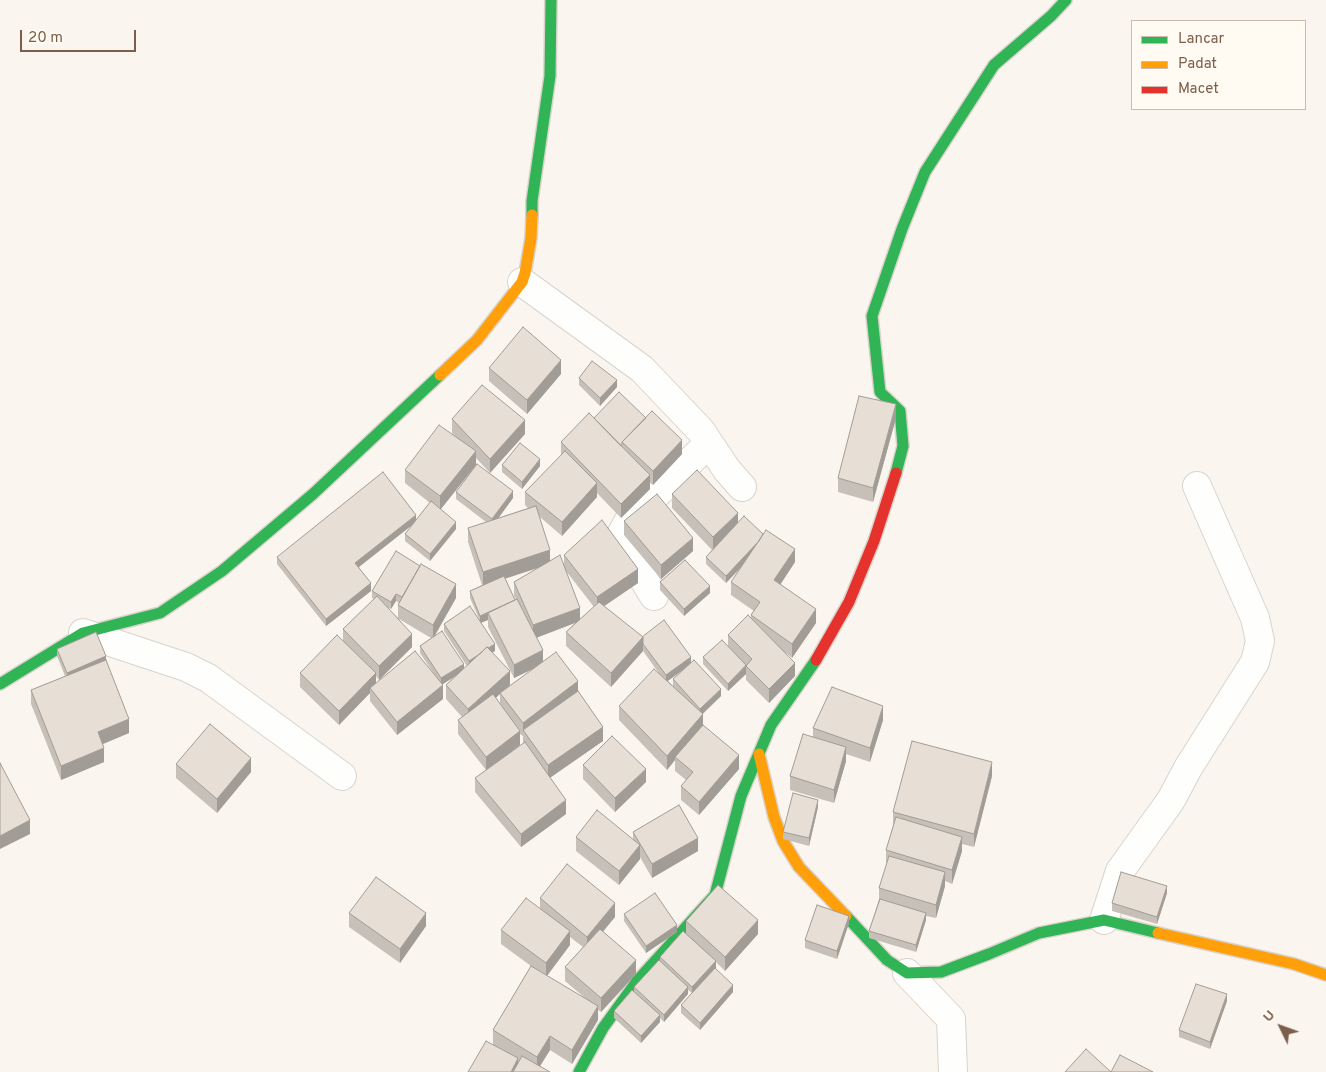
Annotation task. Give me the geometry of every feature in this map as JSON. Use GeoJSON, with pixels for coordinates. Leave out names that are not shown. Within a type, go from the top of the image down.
{"type":"FeatureCollection","features":[{"type":"Feature","properties":{"kind":"street"},"geometry":{"type":"LineString","coordinates":[[0,684],[83,633],[160,612],[222,571],[313,494],[476,340],[522,282],[525,273],[531,238],[532,201],[550,76],[551,0]]}},
{"type":"Feature","properties":{"kind":"street"},"geometry":{"type":"LineString","coordinates":[[579,1072],[603,1028],[637,981],[714,895],[741,796],[770,725],[816,660],[850,602],[874,541],[894,483],[903,446],[900,411],[880,392],[872,316],[902,230],[925,172],[958,118],[994,65],[1051,16],[1066,0]]}},
{"type":"Feature","properties":{"kind":"street"},"geometry":{"type":"LineString","coordinates":[[522,282],[642,369],[701,431],[727,470],[742,487]]}},
{"type":"Feature","properties":{"kind":"street"},"geometry":{"type":"LineString","coordinates":[[654,596],[623,546],[622,533],[628,522],[709,444]]}},
{"type":"Feature","properties":{"kind":"street"},"geometry":{"type":"LineString","coordinates":[[1104,920],[1120,871],[1171,800],[1188,768],[1255,662],[1260,641],[1255,618],[1197,486]]}},
{"type":"Feature","properties":{"kind":"street"},"geometry":{"type":"LineString","coordinates":[[83,633],[186,668],[208,678],[342,776]]}},
{"type":"Feature","properties":{"kind":"street"},"geometry":{"type":"LineString","coordinates":[[759,754],[774,817],[783,841],[799,867],[887,960],[907,973],[951,1019],[953,1072]]}},
{"type":"Feature","properties":{"kind":"street"},"geometry":{"type":"LineString","coordinates":[[907,973],[941,972],[1039,933],[1104,920],[1294,964],[1326,975]]}},
{"type":"Feature","properties":{"kind":"building"},"geometry":{"type":"Polygon","coordinates":[[[523,327],[561,360],[527,400],[489,368],[523,327]]]}},
{"type":"Feature","properties":{"kind":"building"},"geometry":{"type":"Polygon","coordinates":[[[592,361],[617,380],[600,398],[579,378],[592,361]]]}},
{"type":"Feature","properties":{"kind":"building"},"geometry":{"type":"Polygon","coordinates":[[[482,385],[525,420],[490,459],[452,419],[482,385]]]}},
{"type":"Feature","properties":{"kind":"building"},"geometry":{"type":"Polygon","coordinates":[[[619,392],[646,418],[622,442],[621,446],[594,418],[619,392]]]}},
{"type":"Feature","properties":{"kind":"building"},"geometry":{"type":"Polygon","coordinates":[[[859,396],[896,404],[873,488],[838,478],[859,396]]]}},
{"type":"Feature","properties":{"kind":"building"},"geometry":{"type":"Polygon","coordinates":[[[652,411],[682,440],[653,471],[622,442],[652,411]]]}},
{"type":"Feature","properties":{"kind":"building"},"geometry":{"type":"Polygon","coordinates":[[[589,413],[650,475],[621,504],[561,442],[589,413]]]}},
{"type":"Feature","properties":{"kind":"building"},"geometry":{"type":"Polygon","coordinates":[[[439,425],[476,451],[440,496],[405,470],[439,425]]]}},
{"type":"Feature","properties":{"kind":"building"},"geometry":{"type":"Polygon","coordinates":[[[520,443],[540,459],[522,482],[502,465],[520,443]]]}},
{"type":"Feature","properties":{"kind":"building"},"geometry":{"type":"Polygon","coordinates":[[[565,451],[597,483],[562,522],[525,492],[565,451]]]}},
{"type":"Feature","properties":{"kind":"building"},"geometry":{"type":"Polygon","coordinates":[[[477,464],[513,491],[492,519],[456,492],[477,464]]]}},
{"type":"Feature","properties":{"kind":"building"},"geometry":{"type":"Polygon","coordinates":[[[697,470],[738,513],[713,537],[672,494],[697,470]]]}},
{"type":"Feature","properties":{"kind":"building"},"geometry":{"type":"Polygon","coordinates":[[[383,472],[416,515],[355,563],[371,583],[326,619],[277,557],[383,472]]]}},
{"type":"Feature","properties":{"kind":"building"},"geometry":{"type":"Polygon","coordinates":[[[657,494],[693,538],[661,565],[624,521],[657,494]]]}},
{"type":"Feature","properties":{"kind":"building"},"geometry":{"type":"Polygon","coordinates":[[[431,501],[456,522],[430,554],[405,534],[431,501]]]}},
{"type":"Feature","properties":{"kind":"building"},"geometry":{"type":"Polygon","coordinates":[[[536,506],[550,550],[483,572],[468,528],[536,506]]]}},
{"type":"Feature","properties":{"kind":"building"},"geometry":{"type":"Polygon","coordinates":[[[744,516],[763,534],[759,541],[726,576],[706,557],[744,516]]]}},
{"type":"Feature","properties":{"kind":"building"},"geometry":{"type":"Polygon","coordinates":[[[602,520],[638,569],[597,597],[564,555],[602,520]]]}},
{"type":"Feature","properties":{"kind":"building"},"geometry":{"type":"Polygon","coordinates":[[[766,530],[795,549],[774,580],[816,609],[792,644],[751,615],[760,602],[731,582],[766,530]]]}},
{"type":"Feature","properties":{"kind":"building"},"geometry":{"type":"Polygon","coordinates":[[[396,551],[420,566],[402,597],[396,594],[391,602],[372,591],[396,551]]]}},
{"type":"Feature","properties":{"kind":"building"},"geometry":{"type":"Polygon","coordinates":[[[560,555],[580,608],[533,625],[514,582],[560,555]]]}},
{"type":"Feature","properties":{"kind":"building"},"geometry":{"type":"Polygon","coordinates":[[[685,560],[710,586],[684,609],[660,582],[685,560]]]}},
{"type":"Feature","properties":{"kind":"building"},"geometry":{"type":"Polygon","coordinates":[[[421,564],[456,584],[433,625],[398,605],[421,564]]]}},
{"type":"Feature","properties":{"kind":"building"},"geometry":{"type":"Polygon","coordinates":[[[504,576],[515,600],[480,616],[470,591],[504,576]]]}},
{"type":"Feature","properties":{"kind":"building"},"geometry":{"type":"Polygon","coordinates":[[[377,596],[412,634],[379,666],[343,629],[377,596]]]}},
{"type":"Feature","properties":{"kind":"building"},"geometry":{"type":"Polygon","coordinates":[[[517,599],[543,650],[514,665],[488,613],[517,599]]]}},
{"type":"Feature","properties":{"kind":"building"},"geometry":{"type":"Polygon","coordinates":[[[599,602],[643,637],[611,673],[566,632],[599,602]]]}},
{"type":"Feature","properties":{"kind":"building"},"geometry":{"type":"Polygon","coordinates":[[[470,606],[495,644],[487,647],[469,661],[444,624],[470,606]]]}},
{"type":"Feature","properties":{"kind":"building"},"geometry":{"type":"Polygon","coordinates":[[[748,615],[795,663],[769,689],[746,666],[752,659],[728,635],[748,615]]]}},
{"type":"Feature","properties":{"kind":"building"},"geometry":{"type":"Polygon","coordinates":[[[664,620],[691,657],[666,675],[643,644],[642,637],[664,620]]]}},
{"type":"Feature","properties":{"kind":"building"},"geometry":{"type":"Polygon","coordinates":[[[442,631],[464,664],[441,678],[420,646],[442,631]]]}},
{"type":"Feature","properties":{"kind":"building"},"geometry":{"type":"Polygon","coordinates":[[[96,632],[106,656],[67,673],[57,649],[96,632]]]}},
{"type":"Feature","properties":{"kind":"building"},"geometry":{"type":"Polygon","coordinates":[[[337,635],[376,673],[339,711],[300,673],[337,635]]]}},
{"type":"Feature","properties":{"kind":"building"},"geometry":{"type":"Polygon","coordinates":[[[722,640],[746,665],[728,684],[703,657],[722,640]]]}},
{"type":"Feature","properties":{"kind":"building"},"geometry":{"type":"Polygon","coordinates":[[[487,647],[510,671],[468,709],[446,685],[487,647]]]}},
{"type":"Feature","properties":{"kind":"building"},"geometry":{"type":"Polygon","coordinates":[[[415,651],[443,685],[397,722],[370,688],[415,651]]]}},
{"type":"Feature","properties":{"kind":"building"},"geometry":{"type":"Polygon","coordinates":[[[556,652],[578,681],[523,723],[500,693],[556,652]]]}},
{"type":"Feature","properties":{"kind":"building"},"geometry":{"type":"Polygon","coordinates":[[[106,660],[129,719],[98,732],[104,748],[61,766],[31,690],[106,660]]]}},
{"type":"Feature","properties":{"kind":"building"},"geometry":{"type":"Polygon","coordinates":[[[694,660],[721,689],[700,709],[673,679],[694,660]]]}},
{"type":"Feature","properties":{"kind":"building"},"geometry":{"type":"Polygon","coordinates":[[[654,669],[703,714],[667,756],[619,706],[654,669]]]}},
{"type":"Feature","properties":{"kind":"building"},"geometry":{"type":"Polygon","coordinates":[[[832,687],[883,706],[870,748],[813,728],[832,687]]]}},
{"type":"Feature","properties":{"kind":"building"},"geometry":{"type":"Polygon","coordinates":[[[578,691],[603,727],[548,765],[523,730],[578,691]]]}},
{"type":"Feature","properties":{"kind":"building"},"geometry":{"type":"Polygon","coordinates":[[[493,694],[520,731],[486,757],[458,720],[493,694]]]}},
{"type":"Feature","properties":{"kind":"building"},"geometry":{"type":"Polygon","coordinates":[[[210,724],[251,758],[217,799],[176,764],[210,724]]]}},
{"type":"Feature","properties":{"kind":"building"},"geometry":{"type":"Polygon","coordinates":[[[703,725],[739,755],[699,802],[681,786],[693,772],[675,757],[703,725]]]}},
{"type":"Feature","properties":{"kind":"building"},"geometry":{"type":"Polygon","coordinates":[[[803,734],[846,747],[834,790],[790,776],[803,734]]]}},
{"type":"Feature","properties":{"kind":"building"},"geometry":{"type":"Polygon","coordinates":[[[612,736],[646,769],[615,798],[583,765],[612,736]]]}},
{"type":"Feature","properties":{"kind":"building"},"geometry":{"type":"Polygon","coordinates":[[[912,741],[992,762],[974,834],[893,812],[912,741]]]}},
{"type":"Feature","properties":{"kind":"building"},"geometry":{"type":"Polygon","coordinates":[[[525,742],[566,800],[521,834],[475,778],[525,742]]]}},
{"type":"Feature","properties":{"kind":"building"},"geometry":{"type":"Polygon","coordinates":[[[0,763],[30,820],[0,836],[0,763]]]}},
{"type":"Feature","properties":{"kind":"building"},"geometry":{"type":"Polygon","coordinates":[[[793,793],[818,800],[809,838],[783,832],[793,793]]]}},
{"type":"Feature","properties":{"kind":"building"},"geometry":{"type":"Polygon","coordinates":[[[679,805],[698,838],[652,864],[633,832],[679,805]]]}},
{"type":"Feature","properties":{"kind":"building"},"geometry":{"type":"Polygon","coordinates":[[[597,810],[640,845],[619,871],[576,837],[597,810]]]}},
{"type":"Feature","properties":{"kind":"building"},"geometry":{"type":"Polygon","coordinates":[[[896,817],[962,837],[952,870],[886,850],[896,817]]]}},
{"type":"Feature","properties":{"kind":"building"},"geometry":{"type":"Polygon","coordinates":[[[889,856],[945,872],[936,905],[879,888],[889,856]]]}},
{"type":"Feature","properties":{"kind":"building"},"geometry":{"type":"Polygon","coordinates":[[[567,864],[615,903],[587,937],[540,898],[567,864]]]}},
{"type":"Feature","properties":{"kind":"building"},"geometry":{"type":"Polygon","coordinates":[[[1121,872],[1167,886],[1157,917],[1112,903],[1121,872]]]}},
{"type":"Feature","properties":{"kind":"building"},"geometry":{"type":"Polygon","coordinates":[[[376,877],[426,913],[400,949],[349,913],[376,877]]]}},
{"type":"Feature","properties":{"kind":"building"},"geometry":{"type":"Polygon","coordinates":[[[718,885],[758,920],[725,957],[686,921],[718,885]]]}},
{"type":"Feature","properties":{"kind":"building"},"geometry":{"type":"Polygon","coordinates":[[[655,893],[677,925],[646,946],[624,914],[655,893]]]}},
{"type":"Feature","properties":{"kind":"building"},"geometry":{"type":"Polygon","coordinates":[[[526,898],[570,931],[546,963],[501,930],[526,898]]]}},
{"type":"Feature","properties":{"kind":"building"},"geometry":{"type":"Polygon","coordinates":[[[880,899],[926,913],[916,945],[869,931],[880,899]]]}},
{"type":"Feature","properties":{"kind":"building"},"geometry":{"type":"Polygon","coordinates":[[[817,905],[849,916],[837,951],[805,940],[817,905]]]}},
{"type":"Feature","properties":{"kind":"building"},"geometry":{"type":"Polygon","coordinates":[[[600,929],[636,960],[601,998],[565,967],[600,929]]]}},
{"type":"Feature","properties":{"kind":"building"},"geometry":{"type":"Polygon","coordinates":[[[683,931],[716,961],[692,987],[660,957],[683,931]]]}},
{"type":"Feature","properties":{"kind":"building"},"geometry":{"type":"Polygon","coordinates":[[[659,960],[688,987],[664,1015],[634,987],[659,960]]]}},
{"type":"Feature","properties":{"kind":"building"},"geometry":{"type":"Polygon","coordinates":[[[531,966],[598,1006],[572,1050],[550,1036],[537,1057],[493,1030],[531,966]]]}},
{"type":"Feature","properties":{"kind":"building"},"geometry":{"type":"Polygon","coordinates":[[[715,968],[733,985],[700,1023],[681,1005],[715,968]]]}},
{"type":"Feature","properties":{"kind":"building"},"geometry":{"type":"Polygon","coordinates":[[[1196,984],[1227,994],[1210,1042],[1179,1030],[1196,984]]]}},
{"type":"Feature","properties":{"kind":"building"},"geometry":{"type":"Polygon","coordinates":[[[632,990],[660,1015],[641,1036],[614,1011],[632,990]]]}},
{"type":"Feature","properties":{"kind":"building"},"geometry":{"type":"Polygon","coordinates":[[[486,1041],[518,1058],[511,1072],[468,1072],[486,1041]]]}},
{"type":"Feature","properties":{"kind":"building"},"geometry":{"type":"Polygon","coordinates":[[[1086,1049],[1111,1072],[1065,1072],[1086,1049]]]}},
{"type":"Feature","properties":{"kind":"building"},"geometry":{"type":"Polygon","coordinates":[[[1120,1055],[1153,1072],[1111,1072],[1120,1055]]]}},
{"type":"Feature","properties":{"kind":"building"},"geometry":{"type":"Polygon","coordinates":[[[522,1056],[550,1072],[513,1072],[522,1056]]]}},
{"type":"Feature","properties":{"kind":"traffic: fast"},"geometry":{"type":"LineString","coordinates":[[532,215],[532,201],[550,76],[551,0]]}},
{"type":"Feature","properties":{"kind":"traffic: fast"},"geometry":{"type":"LineString","coordinates":[[896,473],[903,446],[900,411],[880,392],[872,316],[902,229],[925,172],[994,65],[1051,16],[1066,0]]}},
{"type":"Feature","properties":{"kind":"traffic: fast"},"geometry":{"type":"LineString","coordinates":[[0,684],[83,633],[160,613],[222,571],[313,494],[440,375]]}},
{"type":"Feature","properties":{"kind":"traffic: fast"},"geometry":{"type":"LineString","coordinates":[[579,1072],[603,1028],[637,981],[715,895],[741,796],[771,725],[816,660]]}},
{"type":"Feature","properties":{"kind":"traffic: fast"},"geometry":{"type":"LineString","coordinates":[[846,916],[887,960],[907,973],[941,972],[1039,933],[1104,920],[1158,933]]}},
{"type":"Feature","properties":{"kind":"traffic: slow"},"geometry":{"type":"LineString","coordinates":[[440,375],[477,340],[522,282],[531,238],[532,215]]}},
{"type":"Feature","properties":{"kind":"traffic: slow"},"geometry":{"type":"LineString","coordinates":[[759,754],[774,817],[783,841],[799,867],[846,916]]}},
{"type":"Feature","properties":{"kind":"traffic: slow"},"geometry":{"type":"LineString","coordinates":[[1158,933],[1294,964],[1326,975]]}},
{"type":"Feature","properties":{"kind":"traffic: jam"},"geometry":{"type":"LineString","coordinates":[[816,660],[849,602],[874,541],[896,473]]}}]}
